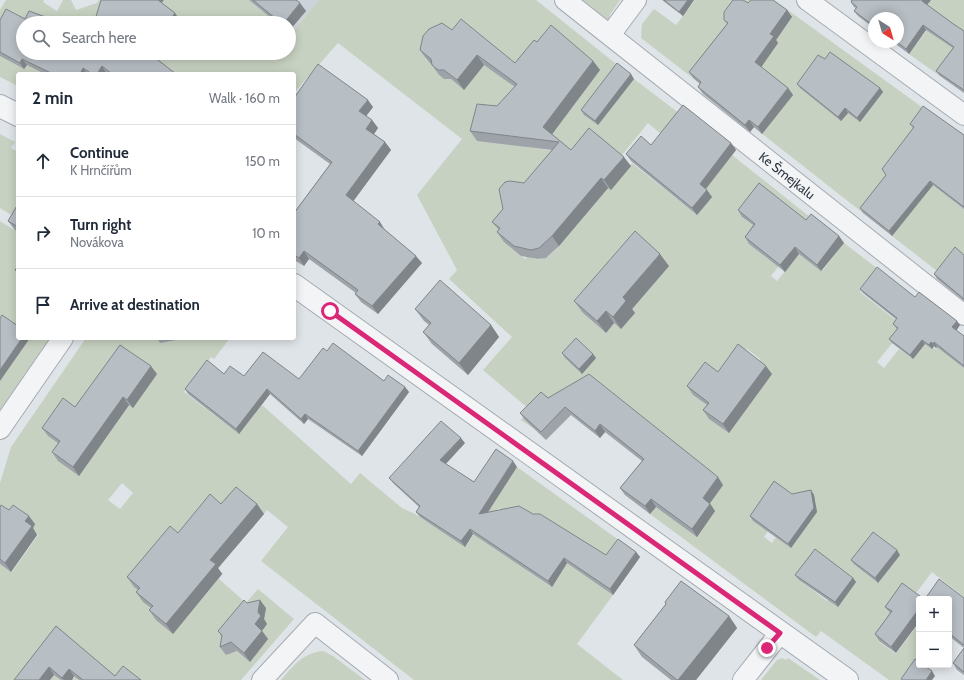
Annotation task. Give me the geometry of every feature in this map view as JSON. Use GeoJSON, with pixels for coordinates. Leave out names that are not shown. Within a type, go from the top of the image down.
{"type":"FeatureCollection","features":[{"type":"Feature","properties":{"kind":"street","name":"Ke Šmejkalu"},"geometry":{"type":"LineString","coordinates":[[565,0],[964,315]]}},
{"type":"Feature","properties":{"kind":"street"},"geometry":{"type":"LineString","coordinates":[[610,36],[636,0]]}},
{"type":"Feature","properties":{"kind":"street"},"geometry":{"type":"LineString","coordinates":[[806,0],[964,114]]}},
{"type":"Feature","properties":{"kind":"street"},"geometry":{"type":"LineString","coordinates":[[0,106],[16,114]]}},
{"type":"Feature","properties":{"kind":"street"},"geometry":{"type":"LineString","coordinates":[[296,286],[847,680]]}},
{"type":"Feature","properties":{"kind":"street"},"geometry":{"type":"LineString","coordinates":[[0,429],[62,340]]}},
{"type":"Feature","properties":{"kind":"street"},"geometry":{"type":"LineString","coordinates":[[262,680],[315,623],[388,680]]}},
{"type":"Feature","properties":{"kind":"street"},"geometry":{"type":"LineString","coordinates":[[743,680],[780,633]]}},
{"type":"Feature","properties":{"kind":"shaded area"},"geometry":{"type":"Polygon","coordinates":[[[292,0],[319,0],[296,28],[296,22],[305,11],[292,0]]]}},
{"type":"Feature","properties":{"kind":"green space"},"geometry":{"type":"Polygon","coordinates":[[[6,0],[44,0],[43,2],[57,11],[63,0],[71,0],[76,10],[97,3],[99,0],[118,16],[16,16],[16,18],[11,15],[0,34],[0,10],[6,0]]]}},
{"type":"Feature","properties":{"kind":"green space"},"geometry":{"type":"Polygon","coordinates":[[[164,0],[249,0],[268,16],[175,16],[160,5],[164,0]]]}},
{"type":"Feature","properties":{"kind":"green space"},"geometry":{"type":"Polygon","coordinates":[[[319,0],[536,0],[620,67],[606,87],[620,97],[634,79],[684,117],[667,139],[648,123],[622,155],[595,134],[574,160],[611,189],[632,163],[697,215],[711,197],[695,183],[689,191],[667,173],[678,159],[710,184],[732,155],[815,221],[771,276],[777,281],[799,254],[822,271],[844,243],[878,269],[860,292],[898,322],[895,326],[902,331],[877,362],[884,368],[899,349],[913,359],[925,344],[932,349],[933,347],[936,349],[952,328],[964,338],[964,360],[960,365],[964,368],[964,597],[932,572],[906,606],[899,601],[890,613],[896,618],[878,641],[896,654],[916,627],[916,659],[901,680],[889,680],[821,631],[816,637],[650,514],[687,470],[692,460],[594,383],[574,407],[574,411],[562,398],[554,407],[546,399],[535,411],[542,419],[533,428],[521,420],[529,409],[483,370],[512,337],[449,279],[457,270],[417,195],[462,139],[338,43],[296,91],[296,72],[149,72],[134,60],[296,60],[296,28],[319,0]],[[468,29],[459,40],[447,31],[432,43],[425,59],[438,69],[439,75],[444,79],[451,79],[464,90],[495,51],[468,29]],[[557,35],[544,52],[540,50],[512,85],[524,94],[504,116],[483,114],[477,140],[555,151],[560,146],[544,132],[553,121],[560,123],[600,70],[557,35]],[[550,179],[542,180],[531,192],[525,193],[516,191],[510,194],[506,199],[510,218],[499,231],[507,238],[504,242],[525,259],[528,255],[532,258],[540,259],[551,254],[557,248],[557,245],[561,244],[566,237],[566,234],[570,233],[585,215],[561,195],[560,187],[550,179]],[[764,190],[742,217],[759,230],[749,244],[768,259],[792,228],[784,221],[791,212],[764,190]],[[643,244],[583,313],[606,333],[614,323],[621,329],[635,313],[628,307],[632,303],[635,305],[668,266],[643,244]],[[579,342],[565,358],[582,373],[596,358],[579,342]],[[747,349],[739,360],[743,363],[733,376],[721,378],[711,371],[693,395],[715,411],[710,419],[729,433],[772,374],[757,363],[760,359],[747,349]],[[777,485],[753,520],[768,531],[764,537],[772,543],[776,537],[791,548],[816,513],[813,511],[816,505],[815,499],[810,496],[804,497],[800,502],[777,485]],[[886,544],[864,572],[878,583],[900,554],[886,544]],[[818,554],[799,580],[827,601],[838,589],[846,575],[818,554]]]}},
{"type":"Feature","properties":{"kind":"green space"},"geometry":{"type":"Polygon","coordinates":[[[580,0],[620,0],[609,16],[612,18],[624,12],[604,24],[580,0]]]}},
{"type":"Feature","properties":{"kind":"green space"},"geometry":{"type":"Polygon","coordinates":[[[695,0],[761,0],[753,10],[741,2],[726,24],[738,33],[775,41],[792,18],[768,0],[774,0],[926,110],[964,179],[955,202],[964,209],[964,256],[954,248],[945,260],[949,263],[941,274],[892,236],[880,191],[863,213],[723,103],[717,51],[694,79],[641,38],[642,24],[654,9],[676,25],[695,0]]]}},
{"type":"Feature","properties":{"kind":"green space"},"geometry":{"type":"Polygon","coordinates":[[[931,0],[964,0],[964,35],[957,52],[940,76],[909,54],[927,30],[926,7],[904,38],[904,34],[931,0]]]}},
{"type":"Feature","properties":{"kind":"green space"},"geometry":{"type":"Polygon","coordinates":[[[0,56],[24,69],[29,60],[40,60],[52,72],[16,72],[16,85],[0,77],[0,56]]]}},
{"type":"Feature","properties":{"kind":"green space"},"geometry":{"type":"Polygon","coordinates":[[[0,134],[15,142],[11,148],[16,151],[16,218],[0,208],[0,134]]]}},
{"type":"Feature","properties":{"kind":"green space"},"geometry":{"type":"Polygon","coordinates":[[[0,221],[14,230],[16,227],[16,329],[0,329],[0,221]]]}},
{"type":"Feature","properties":{"kind":"green space"},"geometry":{"type":"Polygon","coordinates":[[[28,340],[49,340],[0,410],[0,369],[28,340]]]}},
{"type":"Feature","properties":{"kind":"green space"},"geometry":{"type":"Polygon","coordinates":[[[85,340],[164,340],[167,342],[178,340],[228,340],[214,359],[211,357],[184,392],[239,434],[262,405],[351,484],[360,473],[402,508],[415,514],[466,546],[517,467],[623,543],[589,577],[613,595],[577,644],[623,680],[414,680],[261,561],[288,527],[267,510],[264,514],[243,497],[200,524],[232,551],[218,569],[223,573],[219,579],[246,603],[258,589],[294,619],[241,680],[72,680],[90,656],[61,680],[50,680],[53,676],[39,680],[0,680],[0,564],[12,572],[38,535],[31,530],[35,524],[0,524],[0,483],[11,447],[85,340]],[[122,483],[108,500],[120,509],[133,493],[122,483]],[[499,508],[488,525],[535,563],[529,572],[552,587],[516,518],[499,508]],[[268,639],[237,651],[250,661],[268,639]]]}},
{"type":"Feature","properties":{"kind":"green space"},"geometry":{"type":"Polygon","coordinates":[[[323,651],[333,656],[365,680],[281,680],[294,665],[304,657],[323,651]]]}},
{"type":"Feature","properties":{"kind":"green space"},"geometry":{"type":"Polygon","coordinates":[[[782,658],[786,660],[788,658],[820,680],[761,680],[777,660],[782,658]]]}},
{"type":"Feature","properties":{"kind":"building"},"geometry":{"type":"Polygon","coordinates":[[[101,0],[158,0],[175,13],[173,16],[96,16],[101,0]]]}},
{"type":"Feature","properties":{"kind":"building"},"geometry":{"type":"Polygon","coordinates":[[[253,0],[296,0],[300,3],[290,16],[272,16],[253,0]]]}},
{"type":"Feature","properties":{"kind":"building"},"geometry":{"type":"Polygon","coordinates":[[[664,0],[688,0],[679,12],[664,0]]]}},
{"type":"Feature","properties":{"kind":"building"},"geometry":{"type":"Polygon","coordinates":[[[733,0],[743,0],[748,3],[751,0],[773,0],[787,10],[770,34],[774,36],[755,62],[788,88],[758,127],[749,120],[745,125],[698,87],[701,82],[689,72],[728,23],[724,20],[724,12],[733,0]]]}},
{"type":"Feature","properties":{"kind":"building"},"geometry":{"type":"Polygon","coordinates":[[[852,0],[923,0],[922,1],[964,31],[964,90],[936,71],[954,47],[923,25],[906,49],[904,47],[904,12],[868,12],[868,22],[854,11],[857,7],[851,2],[852,0]]]}},
{"type":"Feature","properties":{"kind":"building"},"geometry":{"type":"Polygon","coordinates":[[[6,9],[19,16],[16,16],[16,60],[22,60],[20,63],[0,52],[0,20],[6,9]]]}},
{"type":"Feature","properties":{"kind":"building"},"geometry":{"type":"Polygon","coordinates":[[[29,11],[43,16],[26,16],[29,11]]]}},
{"type":"Feature","properties":{"kind":"building"},"geometry":{"type":"Polygon","coordinates":[[[461,19],[515,63],[534,40],[537,42],[551,25],[593,61],[543,127],[571,150],[589,128],[624,157],[604,180],[601,178],[552,236],[539,248],[531,250],[514,246],[497,232],[500,228],[492,222],[503,209],[499,189],[505,182],[510,181],[524,183],[559,142],[470,131],[477,104],[497,106],[517,84],[477,55],[457,80],[444,70],[438,70],[432,65],[431,59],[420,50],[423,36],[429,29],[442,23],[452,30],[461,19]]]}},
{"type":"Feature","properties":{"kind":"building"},"geometry":{"type":"Polygon","coordinates":[[[830,52],[880,88],[857,118],[845,108],[838,117],[797,84],[818,55],[825,59],[830,52]]]}},
{"type":"Feature","properties":{"kind":"building"},"geometry":{"type":"Polygon","coordinates":[[[24,60],[158,60],[173,72],[110,72],[102,66],[98,72],[89,72],[83,68],[81,72],[49,72],[24,60]]]}},
{"type":"Feature","properties":{"kind":"building"},"geometry":{"type":"Polygon","coordinates":[[[617,63],[631,74],[595,121],[581,110],[617,63]]]}},
{"type":"Feature","properties":{"kind":"building"},"geometry":{"type":"Polygon","coordinates":[[[318,64],[368,100],[359,111],[372,120],[366,129],[385,142],[346,195],[380,222],[378,224],[416,256],[372,306],[355,294],[358,290],[304,251],[299,258],[296,256],[296,210],[332,162],[296,135],[296,95],[318,64]]]}},
{"type":"Feature","properties":{"kind":"building"},"geometry":{"type":"Polygon","coordinates":[[[683,105],[731,143],[700,184],[707,190],[692,208],[626,154],[641,136],[651,145],[683,105]]]}},
{"type":"Feature","properties":{"kind":"building"},"geometry":{"type":"Polygon","coordinates":[[[923,106],[964,135],[964,207],[930,181],[889,231],[860,208],[886,175],[882,169],[914,127],[910,124],[923,106]]]}},
{"type":"Feature","properties":{"kind":"building"},"geometry":{"type":"Polygon","coordinates":[[[759,183],[806,220],[811,214],[839,236],[817,265],[795,247],[780,265],[745,237],[755,224],[738,210],[759,183]]]}},
{"type":"Feature","properties":{"kind":"building"},"geometry":{"type":"Polygon","coordinates":[[[16,207],[16,226],[8,221],[16,207]]]}},
{"type":"Feature","properties":{"kind":"building"},"geometry":{"type":"Polygon","coordinates":[[[635,231],[660,254],[623,297],[626,301],[613,317],[606,311],[597,321],[574,301],[635,231]]]}},
{"type":"Feature","properties":{"kind":"building"},"geometry":{"type":"Polygon","coordinates":[[[955,247],[964,255],[964,299],[934,274],[955,247]]]}},
{"type":"Feature","properties":{"kind":"building"},"geometry":{"type":"Polygon","coordinates":[[[877,267],[915,297],[919,292],[957,321],[952,327],[964,336],[964,366],[934,342],[933,344],[931,342],[929,345],[922,340],[910,355],[889,339],[898,328],[893,324],[897,318],[860,289],[877,267]]]}},
{"type":"Feature","properties":{"kind":"building"},"geometry":{"type":"Polygon","coordinates":[[[440,280],[491,325],[459,363],[423,332],[431,323],[415,309],[440,280]]]}},
{"type":"Feature","properties":{"kind":"building"},"geometry":{"type":"Polygon","coordinates":[[[2,315],[16,325],[16,340],[21,340],[0,370],[0,318],[2,315]]]}},
{"type":"Feature","properties":{"kind":"building"},"geometry":{"type":"Polygon","coordinates":[[[576,338],[593,354],[579,369],[562,353],[576,338]]]}},
{"type":"Feature","properties":{"kind":"building"},"geometry":{"type":"Polygon","coordinates":[[[333,343],[384,381],[388,375],[405,387],[358,451],[305,414],[301,419],[267,389],[236,429],[185,389],[207,360],[224,374],[230,366],[244,376],[263,352],[299,379],[323,348],[327,351],[333,343]]]}},
{"type":"Feature","properties":{"kind":"building"},"geometry":{"type":"Polygon","coordinates":[[[738,344],[766,366],[723,424],[703,410],[709,403],[687,386],[705,362],[718,372],[738,344]]]}},
{"type":"Feature","properties":{"kind":"building"},"geometry":{"type":"Polygon","coordinates":[[[120,345],[151,366],[127,400],[123,397],[73,467],[52,452],[60,441],[42,428],[63,398],[75,407],[120,345]]]}},
{"type":"Feature","properties":{"kind":"building"},"geometry":{"type":"Polygon","coordinates":[[[589,374],[718,477],[703,498],[710,504],[692,529],[651,499],[645,506],[620,488],[644,459],[600,424],[595,431],[565,407],[541,432],[520,413],[541,392],[548,398],[589,374]]]}},
{"type":"Feature","properties":{"kind":"building"},"geometry":{"type":"Polygon","coordinates":[[[441,421],[461,438],[440,460],[474,482],[496,449],[513,461],[479,514],[519,506],[533,514],[540,514],[606,555],[618,539],[636,552],[610,589],[564,558],[548,581],[470,529],[461,541],[416,512],[420,506],[389,478],[441,421]]]}},
{"type":"Feature","properties":{"kind":"building"},"geometry":{"type":"Polygon","coordinates":[[[774,481],[792,494],[811,490],[814,508],[788,544],[750,516],[774,481]]]}},
{"type":"Feature","properties":{"kind":"building"},"geometry":{"type":"Polygon","coordinates":[[[236,487],[257,504],[210,560],[216,564],[166,624],[149,610],[153,606],[136,592],[140,588],[127,577],[170,526],[178,533],[210,494],[221,504],[236,487]]]}},
{"type":"Feature","properties":{"kind":"building"},"geometry":{"type":"Polygon","coordinates":[[[1,505],[9,510],[13,505],[29,516],[25,521],[32,526],[5,563],[0,559],[1,505]]]}},
{"type":"Feature","properties":{"kind":"building"},"geometry":{"type":"Polygon","coordinates":[[[873,532],[897,550],[875,578],[851,560],[873,532]]]}},
{"type":"Feature","properties":{"kind":"building"},"geometry":{"type":"Polygon","coordinates":[[[815,549],[853,578],[835,602],[795,575],[815,549]]]}},
{"type":"Feature","properties":{"kind":"building"},"geometry":{"type":"Polygon","coordinates":[[[939,579],[964,598],[964,645],[952,635],[952,596],[927,596],[939,579]]]}},
{"type":"Feature","properties":{"kind":"building"},"geometry":{"type":"Polygon","coordinates":[[[681,581],[729,616],[677,680],[634,645],[666,604],[665,602],[681,581]]]}},
{"type":"Feature","properties":{"kind":"building"},"geometry":{"type":"Polygon","coordinates":[[[902,583],[920,596],[916,596],[916,613],[891,647],[875,634],[892,611],[885,607],[902,583]]]}},
{"type":"Feature","properties":{"kind":"building"},"geometry":{"type":"Polygon","coordinates":[[[244,600],[247,603],[260,600],[258,612],[261,616],[255,624],[262,631],[244,653],[231,642],[220,647],[222,635],[218,631],[244,600]]]}},
{"type":"Feature","properties":{"kind":"building"},"geometry":{"type":"Polygon","coordinates":[[[56,626],[115,676],[123,666],[141,680],[83,680],[69,669],[62,678],[49,667],[39,680],[14,680],[56,626]]]}},
{"type":"Feature","properties":{"kind":"building"},"geometry":{"type":"Polygon","coordinates":[[[964,648],[964,672],[953,663],[964,648]]]}},
{"type":"Feature","properties":{"kind":"building"},"geometry":{"type":"Polygon","coordinates":[[[915,659],[916,668],[928,668],[932,671],[926,680],[901,679],[915,659]]]}},
{"type":"Feature","properties":{"kind":"route"},"geometry":{"type":"LineString","coordinates":[[330,311],[780,633],[767,648]]}}]}
